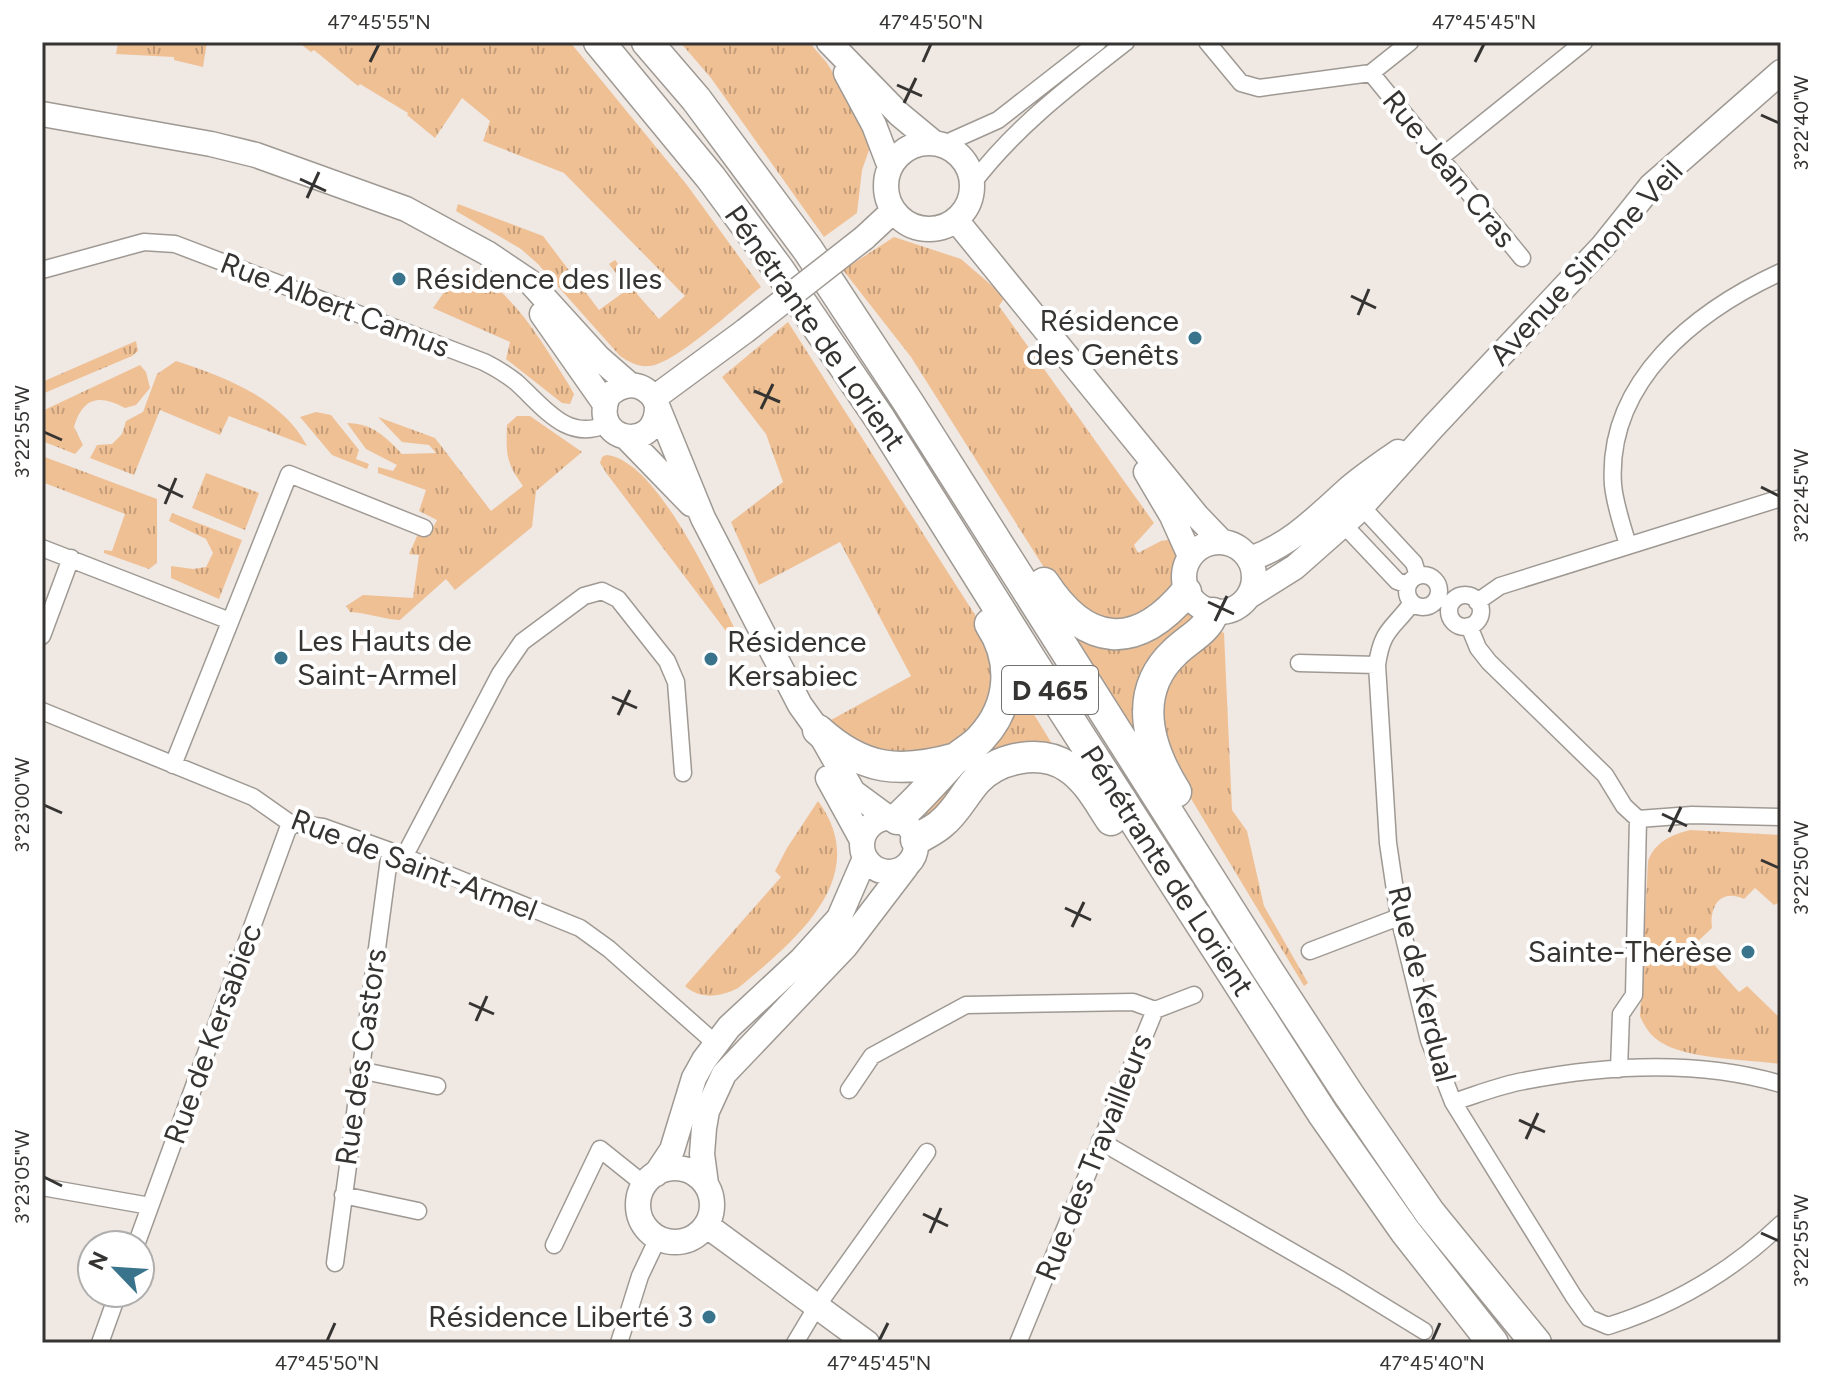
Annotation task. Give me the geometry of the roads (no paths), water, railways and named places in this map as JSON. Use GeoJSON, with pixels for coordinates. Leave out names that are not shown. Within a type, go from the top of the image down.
{"type":"FeatureCollection","features":[{"type":"Feature","properties":{"kind":"highway","name":"Pénétrante de Lorient"},"geometry":{"type":"LineString","coordinates":[[599,42],[711,178],[779,270],[880,419],[1314,1101],[1405,1231],[1493,1343]]}},
{"type":"Feature","properties":{"kind":"highway","name":"Pénétrante de Lorient"},"geometry":{"type":"LineString","coordinates":[[647,42],[696,99],[808,250],[1062,642],[1267,969],[1406,1179],[1536,1343]]}},
{"type":"Feature","properties":{"kind":"highway"},"geometry":{"type":"LineString","coordinates":[[711,178],[863,426],[995,630],[1007,661],[1007,690],[998,712],[982,737],[957,758],[902,836]]}},
{"type":"Feature","properties":{"kind":"highway"},"geometry":{"type":"LineString","coordinates":[[808,250],[929,404],[1058,605],[1073,619],[1088,629],[1125,634],[1159,619],[1186,592]]}},
{"type":"Feature","properties":{"kind":"highway"},"geometry":{"type":"LineString","coordinates":[[1213,613],[1206,626],[1173,653],[1153,680],[1148,696],[1148,717],[1160,764],[1304,999],[1406,1179]]}},
{"type":"Feature","properties":{"kind":"highway"},"geometry":{"type":"LineString","coordinates":[[818,730],[839,749],[894,767],[914,768],[957,758]]}},
{"type":"Feature","properties":{"kind":"highway"},"geometry":{"type":"LineString","coordinates":[[902,836],[943,823],[979,778],[999,764],[1020,758],[1039,758],[1068,767],[1090,788],[1250,1031],[1313,1119],[1405,1231]]}},
{"type":"Feature","properties":{"kind":"street"},"geometry":{"type":"LineString","coordinates":[[890,167],[908,148],[938,144],[998,120],[1098,42]]}},
{"type":"Feature","properties":{"kind":"street"},"geometry":{"type":"LineString","coordinates":[[830,44],[874,125],[890,167],[886,190],[893,211],[912,226],[923,229],[946,226],[956,220],[965,210],[972,184],[996,153],[1060,94],[1126,42]]}},
{"type":"Feature","properties":{"kind":"street","name":"Rue Jean Cras"},"geometry":{"type":"LineString","coordinates":[[1207,42],[1241,83],[1259,88],[1371,73],[1522,258]]}},
{"type":"Feature","properties":{"kind":"street"},"geometry":{"type":"LineString","coordinates":[[1371,73],[1410,42]]}},
{"type":"Feature","properties":{"kind":"street"},"geometry":{"type":"LineString","coordinates":[[1440,158],[1584,42]]}},
{"type":"Feature","properties":{"kind":"street"},"geometry":{"type":"LineString","coordinates":[[830,44],[899,114],[963,160],[972,184]]}},
{"type":"Feature","properties":{"kind":"street","name":"Avenue Simone Veil"},"geometry":{"type":"LineString","coordinates":[[1249,596],[1295,567],[1344,525],[1603,246],[1651,186],[1781,72]]}},
{"type":"Feature","properties":{"kind":"street"},"geometry":{"type":"LineString","coordinates":[[42,114],[256,155],[406,209],[487,253],[530,282],[599,358],[630,385],[644,388],[655,403],[703,518],[800,705],[819,759],[863,849],[879,871],[888,873],[902,836]]}},
{"type":"Feature","properties":{"kind":"street"},"geometry":{"type":"LineString","coordinates":[[613,422],[642,435],[649,430],[654,423],[655,403],[864,238],[893,211]]}},
{"type":"Feature","properties":{"kind":"street"},"geometry":{"type":"LineString","coordinates":[[956,220],[1197,516],[1222,542],[1242,550],[1250,559],[1254,582],[1249,596],[1234,609],[1213,613],[1197,606],[1186,592],[1183,578],[1190,556],[1207,544],[1222,542]]}},
{"type":"Feature","properties":{"kind":"street","name":"Rue Albert Camus"},"geometry":{"type":"LineString","coordinates":[[42,270],[144,242],[175,244],[484,362],[514,380],[557,421],[576,429],[595,430],[613,422]]}},
{"type":"Feature","properties":{"kind":"street"},"geometry":{"type":"LineString","coordinates":[[487,253],[527,292],[613,422],[703,518]]}},
{"type":"Feature","properties":{"kind":"street"},"geometry":{"type":"LineString","coordinates":[[1628,545],[1613,486],[1614,461],[1616,438],[1626,406],[1641,379],[1668,347],[1698,322],[1729,300],[1781,272]]}},
{"type":"Feature","properties":{"kind":"street"},"geometry":{"type":"LineString","coordinates":[[613,422],[614,390],[630,385]]}},
{"type":"Feature","properties":{"kind":"street"},"geometry":{"type":"LineString","coordinates":[[1096,392],[1169,509],[1190,556]]}},
{"type":"Feature","properties":{"kind":"street","name":"Avenue Simone Veil"},"geometry":{"type":"LineString","coordinates":[[1250,559],[1281,546],[1313,524],[1363,477],[1433,427]]}},
{"type":"Feature","properties":{"kind":"street"},"geometry":{"type":"LineString","coordinates":[[173,765],[289,474],[424,528]]}},
{"type":"Feature","properties":{"kind":"street"},"geometry":{"type":"LineString","coordinates":[[1477,602],[1500,586],[1781,498]]}},
{"type":"Feature","properties":{"kind":"street"},"geometry":{"type":"LineString","coordinates":[[1344,525],[1397,581],[1413,581],[1431,578],[1437,585],[1477,602],[1481,610],[1479,618],[1469,626],[1460,626],[1450,616],[1420,605],[1408,596],[1413,581],[1414,563],[1362,507]]}},
{"type":"Feature","properties":{"kind":"street"},"geometry":{"type":"LineString","coordinates":[[42,548],[230,621]]}},
{"type":"Feature","properties":{"kind":"street"},"geometry":{"type":"LineString","coordinates":[[42,636],[71,558]]}},
{"type":"Feature","properties":{"kind":"street"},"geometry":{"type":"LineString","coordinates":[[1420,605],[1437,598],[1437,585]]}},
{"type":"Feature","properties":{"kind":"street","name":"Rue des Castors"},"geometry":{"type":"LineString","coordinates":[[335,1263],[359,1070],[397,854],[500,674],[522,642],[584,596],[602,591],[618,599],[667,661],[676,682],[683,773]]}},
{"type":"Feature","properties":{"kind":"street"},"geometry":{"type":"LineString","coordinates":[[1450,616],[1451,605],[1459,596]]}},
{"type":"Feature","properties":{"kind":"street","name":"Rue de Kerdual"},"geometry":{"type":"LineString","coordinates":[[1420,605],[1390,627],[1380,644],[1377,665],[1388,843],[1399,917],[1429,1040],[1453,1102],[1574,1297],[1589,1318],[1608,1326],[1682,1295],[1727,1270],[1781,1224]]}},
{"type":"Feature","properties":{"kind":"street"},"geometry":{"type":"LineString","coordinates":[[1469,626],[1478,648],[1489,662],[1605,775],[1624,806],[1638,819],[1692,815],[1781,817]]}},
{"type":"Feature","properties":{"kind":"street"},"geometry":{"type":"LineString","coordinates":[[1299,663],[1377,665]]}},
{"type":"Feature","properties":{"kind":"street"},"geometry":{"type":"LineString","coordinates":[[800,705],[853,792],[902,836]]}},
{"type":"Feature","properties":{"kind":"street","name":"Rue de Saint-Armel"},"geometry":{"type":"LineString","coordinates":[[42,711],[253,797],[290,823],[323,827],[580,928],[609,949],[715,1043]]}},
{"type":"Feature","properties":{"kind":"street"},"geometry":{"type":"LineString","coordinates":[[1619,1069],[1621,1014],[1634,995],[1638,819]]}},
{"type":"Feature","properties":{"kind":"street","name":"Rue de Kersabiec"},"geometry":{"type":"LineString","coordinates":[[142,1229],[290,823]]}},
{"type":"Feature","properties":{"kind":"street"},"geometry":{"type":"LineString","coordinates":[[871,825],[902,836],[845,947],[724,1074],[715,1089],[704,1128],[702,1154],[712,1205],[706,1225],[689,1239],[679,1242],[658,1238],[641,1220],[638,1208],[650,1179],[672,1150],[694,1078],[715,1043],[801,960],[839,918],[871,825]]}},
{"type":"Feature","properties":{"kind":"street"},"geometry":{"type":"LineString","coordinates":[[1310,951],[1399,917]]}},
{"type":"Feature","properties":{"kind":"street","name":"Rue des Travailleurs"},"geometry":{"type":"LineString","coordinates":[[1018,1343],[1155,1010],[1194,995]]}},
{"type":"Feature","properties":{"kind":"street"},"geometry":{"type":"LineString","coordinates":[[849,1090],[872,1056],[966,1005],[1133,1002],[1155,1010]]}},
{"type":"Feature","properties":{"kind":"street"},"geometry":{"type":"LineString","coordinates":[[1453,1102],[1521,1081],[1619,1069],[1734,1073],[1781,1084]]}},
{"type":"Feature","properties":{"kind":"street"},"geometry":{"type":"LineString","coordinates":[[359,1070],[437,1086]]}},
{"type":"Feature","properties":{"kind":"street"},"geometry":{"type":"LineString","coordinates":[[1100,1141],[1424,1331]]}},
{"type":"Feature","properties":{"kind":"street"},"geometry":{"type":"LineString","coordinates":[[554,1245],[600,1149],[650,1179]]}},
{"type":"Feature","properties":{"kind":"street"},"geometry":{"type":"LineString","coordinates":[[795,1343],[817,1306],[927,1152]]}},
{"type":"Feature","properties":{"kind":"street"},"geometry":{"type":"LineString","coordinates":[[650,1179],[669,1169],[683,1169],[696,1174],[706,1184]]}},
{"type":"Feature","properties":{"kind":"street"},"geometry":{"type":"LineString","coordinates":[[42,1187],[150,1206]]}},
{"type":"Feature","properties":{"kind":"street"},"geometry":{"type":"LineString","coordinates":[[343,1195],[418,1211]]}},
{"type":"Feature","properties":{"kind":"street"},"geometry":{"type":"LineString","coordinates":[[706,1225],[867,1343]]}},
{"type":"Feature","properties":{"kind":"street"},"geometry":{"type":"LineString","coordinates":[[619,1343],[640,1276],[658,1238]]}},
{"type":"Feature","properties":{"kind":"street"},"geometry":{"type":"LineString","coordinates":[[100,1343],[112,1309]]}},
{"type":"Feature","properties":{"kind":"place","name":"Résidence des Iles"},"geometry":{"type":"Point","coordinates":[399,279]}},
{"type":"Feature","properties":{"kind":"place","name":"Résidence des Genêts"},"geometry":{"type":"Point","coordinates":[1195,338]}},
{"type":"Feature","properties":{"kind":"place","name":"Les Hauts de Saint-Armel"},"geometry":{"type":"Point","coordinates":[281,658]}},
{"type":"Feature","properties":{"kind":"place","name":"Résidence Kersabiec"},"geometry":{"type":"Point","coordinates":[711,659]}},
{"type":"Feature","properties":{"kind":"place","name":"Sainte-Thérèse"},"geometry":{"type":"Point","coordinates":[1748,952]}},
{"type":"Feature","properties":{"kind":"place","name":"Résidence Liberté 3"},"geometry":{"type":"Point","coordinates":[709,1317]}}]}
